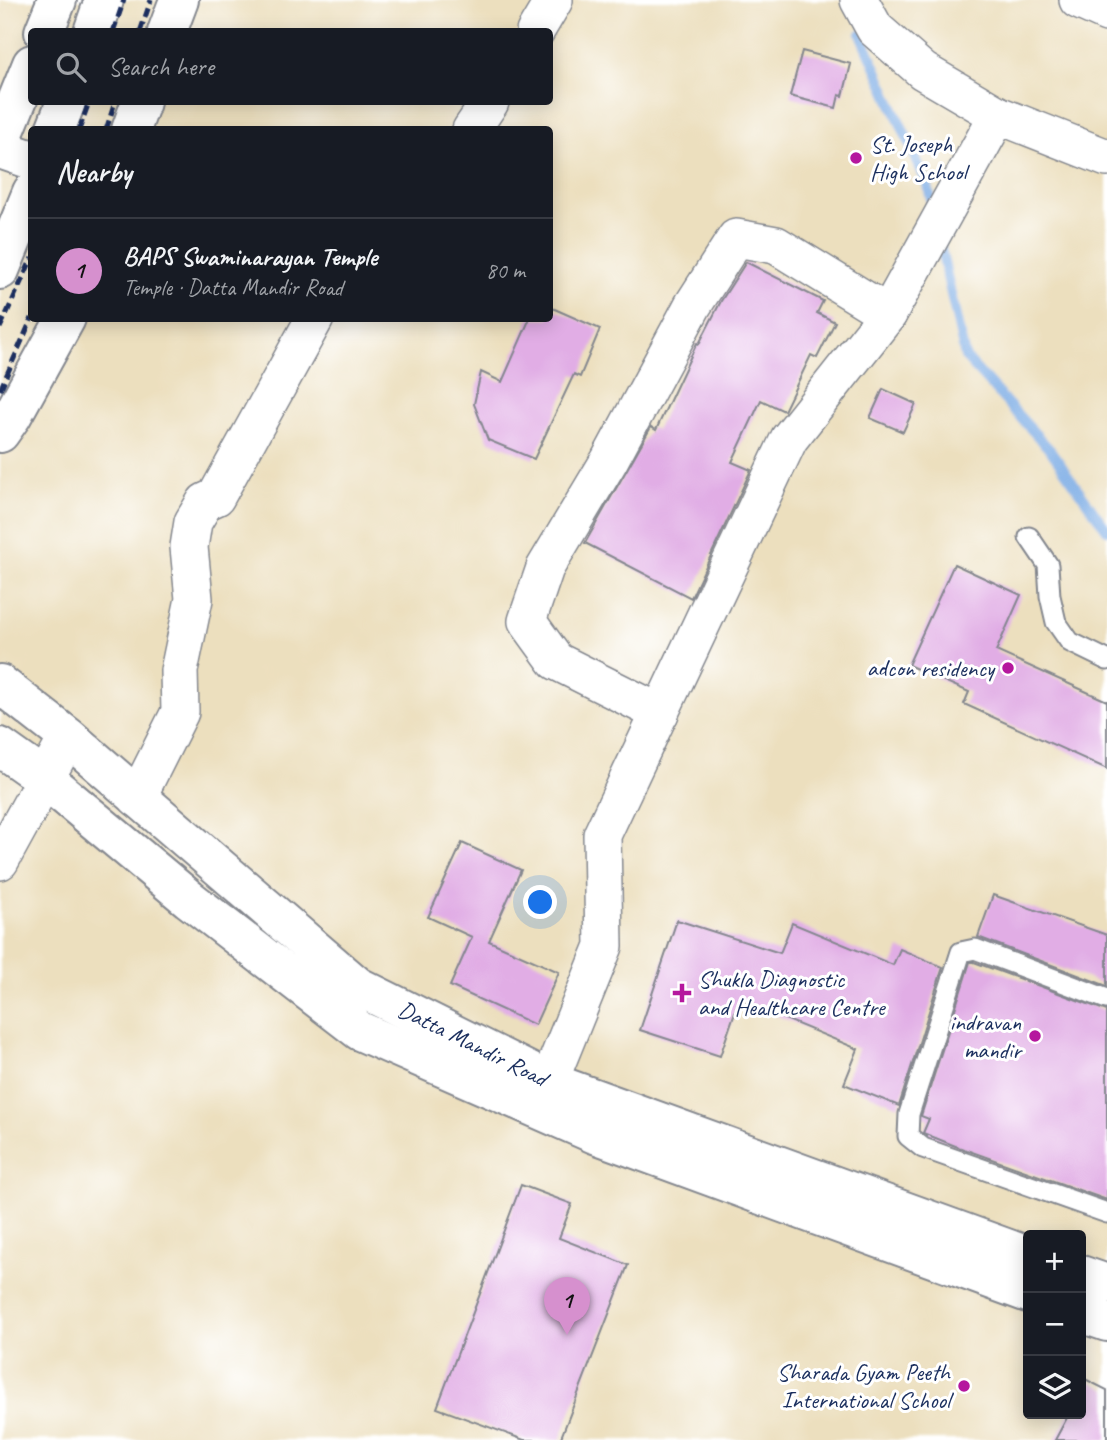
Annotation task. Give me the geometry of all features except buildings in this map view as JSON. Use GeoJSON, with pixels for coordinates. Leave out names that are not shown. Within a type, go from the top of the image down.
{"type":"FeatureCollection","features":[{"type":"Feature","properties":{"kind":"main road"},"geometry":{"type":"LineString","coordinates":[[46,28],[57,0]]}},
{"type":"Feature","properties":{"kind":"main road"},"geometry":{"type":"LineString","coordinates":[[94,28],[104,0]]}},
{"type":"Feature","properties":{"kind":"main road"},"geometry":{"type":"LineString","coordinates":[[168,28],[179,0]]}},
{"type":"Feature","properties":{"kind":"main road"},"geometry":{"type":"LineString","coordinates":[[0,144],[28,74]]}},
{"type":"Feature","properties":{"kind":"main road"},"geometry":{"type":"LineString","coordinates":[[57,126],[65,105]]}},
{"type":"Feature","properties":{"kind":"main road"},"geometry":{"type":"LineString","coordinates":[[132,126],[140,105]]}},
{"type":"Feature","properties":{"kind":"main road"},"geometry":{"type":"LineString","coordinates":[[0,149],[28,159]]}},
{"type":"Feature","properties":{"kind":"main road"},"geometry":{"type":"LineString","coordinates":[[0,270],[28,202]]}},
{"type":"Feature","properties":{"kind":"main road"},"geometry":{"type":"LineString","coordinates":[[0,433],[64,322]]}},
{"type":"Feature","properties":{"kind":"main road","name":"Datta Mandir Road"},"geometry":{"type":"LineString","coordinates":[[0,684],[68,737],[357,986],[544,1095],[595,1133],[1023,1291]]}},
{"type":"Feature","properties":{"kind":"main road","name":"Datta Mandir Road"},"geometry":{"type":"LineString","coordinates":[[0,747],[45,779],[190,899],[360,1031],[1023,1254]]}},
{"type":"Feature","properties":{"kind":"main road"},"geometry":{"type":"LineString","coordinates":[[1086,1277],[1107,1284]]}},
{"type":"Feature","properties":{"kind":"main road"},"geometry":{"type":"LineString","coordinates":[[1086,1315],[1107,1322]]}},
{"type":"Feature","properties":{"kind":"street"},"geometry":{"type":"LineString","coordinates":[[537,28],[554,0]]}},
{"type":"Feature","properties":{"kind":"street"},"geometry":{"type":"LineString","coordinates":[[859,0],[875,29],[923,71],[998,115],[1107,158]]}},
{"type":"Feature","properties":{"kind":"street"},"geometry":{"type":"LineString","coordinates":[[1078,0],[1107,13]]}},
{"type":"Feature","properties":{"kind":"street"},"geometry":{"type":"LineString","coordinates":[[474,126],[488,105]]}},
{"type":"Feature","properties":{"kind":"street"},"geometry":{"type":"LineString","coordinates":[[544,1095],[604,946],[602,835],[789,439],[888,314],[998,115]]}},
{"type":"Feature","properties":{"kind":"street"},"geometry":{"type":"LineString","coordinates":[[660,713],[556,661],[527,621],[545,568],[609,461],[693,305],[736,238],[776,245],[888,314]]}},
{"type":"Feature","properties":{"kind":"street"},"geometry":{"type":"LineString","coordinates":[[137,798],[180,712],[179,671],[194,599],[189,547],[193,522],[205,502],[216,497],[313,322]]}},
{"type":"Feature","properties":{"kind":"street"},"geometry":{"type":"LineString","coordinates":[[0,861],[68,737]]}},
{"type":"Feature","properties":{"kind":"lane"},"geometry":{"type":"LineString","coordinates":[[1028,537],[1048,565],[1050,596],[1056,622],[1070,642],[1107,660]]}},
{"type":"Feature","properties":{"kind":"lane"},"geometry":{"type":"LineString","coordinates":[[1107,999],[975,948],[961,952],[909,1114],[908,1136],[923,1148],[1107,1213]]}},
{"type":"Feature","properties":{"kind":"waterway"},"geometry":{"type":"LineString","coordinates":[[861,34],[928,186],[934,214]]}},
{"type":"Feature","properties":{"kind":"waterway"},"geometry":{"type":"LineString","coordinates":[[939,240],[965,357],[1051,451],[1107,530]]}},
{"type":"Feature","properties":{"kind":"railway"},"geometry":{"type":"LineString","coordinates":[[114,28],[124,0]]}},
{"type":"Feature","properties":{"kind":"railway"},"geometry":{"type":"LineString","coordinates":[[141,28],[151,0]]}},
{"type":"Feature","properties":{"kind":"railway"},"geometry":{"type":"LineString","coordinates":[[80,126],[88,105]]}},
{"type":"Feature","properties":{"kind":"railway"},"geometry":{"type":"LineString","coordinates":[[107,126],[114,105]]}},
{"type":"Feature","properties":{"kind":"railway"},"geometry":{"type":"LineString","coordinates":[[0,328],[28,267]]}},
{"type":"Feature","properties":{"kind":"railway"},"geometry":{"type":"LineString","coordinates":[[0,390],[30,322]]}},
{"type":"Feature","properties":{"kind":"place","name":"St. Joseph High School"},"geometry":{"type":"Point","coordinates":[856,158]}},
{"type":"Feature","properties":{"kind":"place","name":"adcon residency"},"geometry":{"type":"Point","coordinates":[1008,668]}},
{"type":"Feature","properties":{"kind":"place","name":"Shukla Diagnostic and Healthcare Centre"},"geometry":{"type":"Point","coordinates":[682,993]}},
{"type":"Feature","properties":{"kind":"place","name":"indravan mandir"},"geometry":{"type":"Point","coordinates":[1035,1036]}},
{"type":"Feature","properties":{"kind":"place","name":"BAPS Swaminarayan Temple"},"geometry":{"type":"Point","coordinates":[567,1335]}},
{"type":"Feature","properties":{"kind":"place","name":"Sharada Gyam Peeth International School"},"geometry":{"type":"Point","coordinates":[964,1386]}}]}
